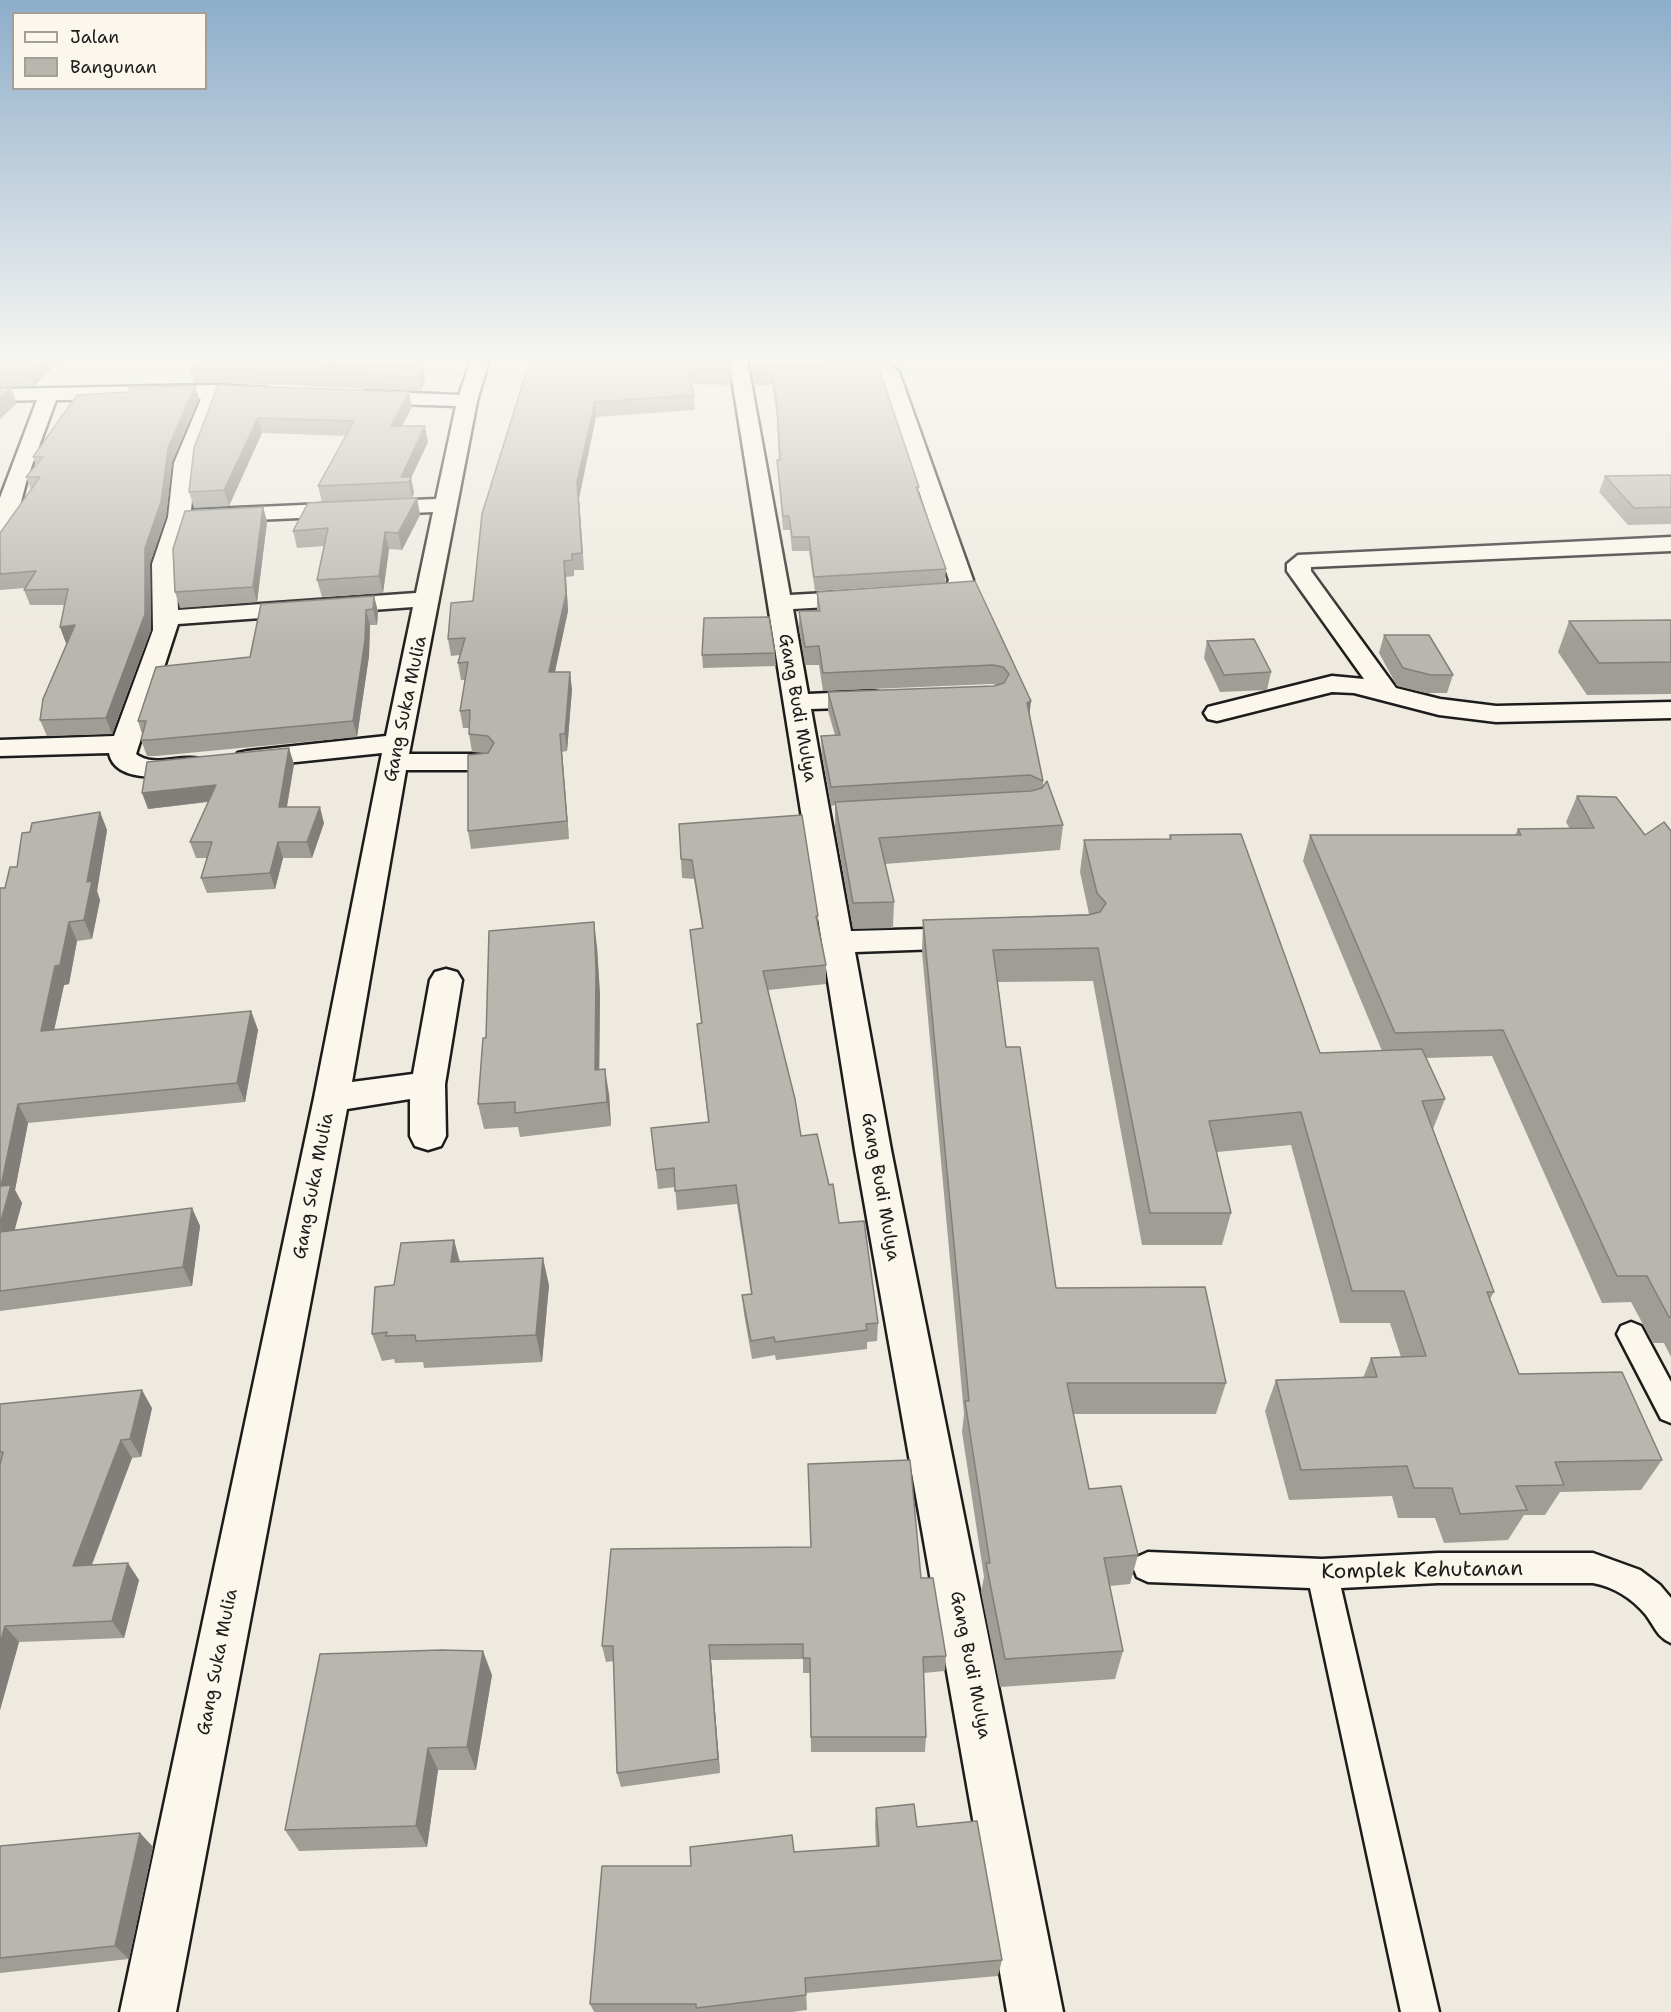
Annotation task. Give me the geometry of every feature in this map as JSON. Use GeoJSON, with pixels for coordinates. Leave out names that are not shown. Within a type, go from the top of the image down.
{"type":"FeatureCollection","features":[{"type":"Feature","properties":{"kind":"street"},"geometry":{"type":"LineString","coordinates":[[0,540],[8,480],[20,454]]}},
{"type":"Feature","properties":{"kind":"street"},"geometry":{"type":"LineString","coordinates":[[188,454],[184,464],[179,517],[164,564],[165,630],[125,744],[122,755],[126,761],[142,768],[396,752],[481,762]]}},
{"type":"Feature","properties":{"kind":"street","name":"Gang Suka Mulia"},"geometry":{"type":"LineString","coordinates":[[148,2012],[332,1098],[396,752],[456,454]]}},
{"type":"Feature","properties":{"kind":"street","name":"Gang Budi Mulya"},"geometry":{"type":"LineString","coordinates":[[759,454],[796,702],[828,817],[837,942],[875,1162],[1035,2012]]}},
{"type":"Feature","properties":{"kind":"street"},"geometry":{"type":"LineString","coordinates":[[905,596],[956,591],[960,588],[961,580],[917,454]]}},
{"type":"Feature","properties":{"kind":"street"},"geometry":{"type":"LineString","coordinates":[[179,517],[446,505]]}},
{"type":"Feature","properties":{"kind":"street"},"geometry":{"type":"LineString","coordinates":[[1388,694],[1299,571],[1299,564],[1306,560],[1352,556],[1671,544]]}},
{"type":"Feature","properties":{"kind":"street"},"geometry":{"type":"LineString","coordinates":[[780,603],[882,597]]}},
{"type":"Feature","properties":{"kind":"street"},"geometry":{"type":"LineString","coordinates":[[166,618],[428,599]]}},
{"type":"Feature","properties":{"kind":"street"},"geometry":{"type":"LineString","coordinates":[[1217,713],[1332,684],[1355,685],[1439,707],[1496,714],[1671,710]]}},
{"type":"Feature","properties":{"kind":"street"},"geometry":{"type":"LineString","coordinates":[[796,702],[900,698]]}},
{"type":"Feature","properties":{"kind":"street"},"geometry":{"type":"LineString","coordinates":[[0,748],[125,744]]}},
{"type":"Feature","properties":{"kind":"street"},"geometry":{"type":"LineString","coordinates":[[837,942],[1001,938]]}},
{"type":"Feature","properties":{"kind":"street"},"geometry":{"type":"LineString","coordinates":[[428,1136],[428,1084],[446,980]]}},
{"type":"Feature","properties":{"kind":"street"},"geometry":{"type":"LineString","coordinates":[[332,1098],[428,1084]]}},
{"type":"Feature","properties":{"kind":"lane"},"geometry":{"type":"LineString","coordinates":[[1631,1334],[1671,1410]]}},
{"type":"Feature","properties":{"kind":"lane","name":"Komplek Kehutanan"},"geometry":{"type":"LineString","coordinates":[[1148,1567],[1322,1574],[1438,1568],[1593,1568],[1614,1571],[1641,1587],[1667,1618],[1671,1627]]}},
{"type":"Feature","properties":{"kind":"lane"},"geometry":{"type":"LineString","coordinates":[[1322,1574],[1420,2012]]}},
{"type":"Feature","properties":{"kind":"building"},"geometry":{"type":"Polygon","coordinates":[[[35,454],[167,454],[161,502],[145,548],[145,614],[106,718],[40,720],[43,699],[75,625],[60,627],[68,589],[24,590],[36,571],[0,574],[0,533],[40,477],[26,477],[43,457],[33,457],[35,454]]]}},
{"type":"Feature","properties":{"kind":"building"},"geometry":{"type":"Polygon","coordinates":[[[193,454],[241,454],[224,490],[189,492],[193,454]]]}},
{"type":"Feature","properties":{"kind":"building"},"geometry":{"type":"Polygon","coordinates":[[[336,454],[412,454],[401,477],[411,477],[409,482],[318,486],[336,454]]]}},
{"type":"Feature","properties":{"kind":"building"},"geometry":{"type":"Polygon","coordinates":[[[501,454],[583,454],[577,482],[582,553],[572,554],[572,560],[564,561],[566,594],[549,672],[570,672],[565,734],[560,734],[567,821],[468,831],[468,755],[488,753],[494,743],[488,736],[469,734],[470,710],[460,711],[468,662],[458,663],[465,638],[448,639],[451,603],[473,601],[482,514],[501,454]]]}},
{"type":"Feature","properties":{"kind":"building"},"geometry":{"type":"Polygon","coordinates":[[[780,454],[908,454],[919,487],[916,487],[946,569],[814,577],[809,537],[792,537],[789,516],[783,516],[777,460],[780,460],[780,454]]]}},
{"type":"Feature","properties":{"kind":"building"},"geometry":{"type":"Polygon","coordinates":[[[1671,475],[1671,507],[1634,508],[1605,476],[1671,475]]]}},
{"type":"Feature","properties":{"kind":"building"},"geometry":{"type":"Polygon","coordinates":[[[417,498],[398,533],[385,532],[379,576],[317,580],[328,528],[293,531],[308,503],[417,498]]]}},
{"type":"Feature","properties":{"kind":"building"},"geometry":{"type":"Polygon","coordinates":[[[263,507],[253,587],[175,592],[173,549],[185,511],[263,507]]]}},
{"type":"Feature","properties":{"kind":"building"},"geometry":{"type":"Polygon","coordinates":[[[975,581],[1031,701],[1027,703],[1043,781],[1030,775],[831,787],[821,736],[840,735],[828,692],[994,686],[1004,683],[1009,674],[1003,667],[993,665],[823,673],[819,646],[805,647],[799,611],[820,611],[817,592],[975,581]]]}},
{"type":"Feature","properties":{"kind":"building"},"geometry":{"type":"Polygon","coordinates":[[[374,596],[373,609],[366,610],[365,640],[353,721],[141,740],[146,721],[138,721],[156,667],[250,657],[261,604],[374,596]]]}},
{"type":"Feature","properties":{"kind":"building"},"geometry":{"type":"Polygon","coordinates":[[[769,617],[775,653],[702,655],[704,618],[769,617]]]}},
{"type":"Feature","properties":{"kind":"building"},"geometry":{"type":"Polygon","coordinates":[[[1671,620],[1671,662],[1599,663],[1569,621],[1671,620]]]}},
{"type":"Feature","properties":{"kind":"building"},"geometry":{"type":"Polygon","coordinates":[[[1384,635],[1429,635],[1453,675],[1431,675],[1403,668],[1384,635]]]}},
{"type":"Feature","properties":{"kind":"building"},"geometry":{"type":"Polygon","coordinates":[[[1254,639],[1271,672],[1224,675],[1207,641],[1254,639]]]}},
{"type":"Feature","properties":{"kind":"building"},"geometry":{"type":"Polygon","coordinates":[[[289,748],[279,807],[320,807],[307,842],[278,842],[270,873],[201,878],[212,842],[190,842],[216,785],[142,793],[147,762],[289,748]]]}},
{"type":"Feature","properties":{"kind":"building"},"geometry":{"type":"Polygon","coordinates":[[[1047,781],[1063,825],[879,838],[894,902],[853,903],[835,802],[1031,791],[1042,788],[1047,781]]]}},
{"type":"Feature","properties":{"kind":"building"},"geometry":{"type":"Polygon","coordinates":[[[1577,796],[1616,797],[1645,835],[1664,822],[1671,831],[1671,1317],[1647,1276],[1617,1276],[1503,1030],[1395,1033],[1310,835],[1521,835],[1518,829],[1594,828],[1577,796]]]}},
{"type":"Feature","properties":{"kind":"building"},"geometry":{"type":"Polygon","coordinates":[[[100,812],[87,882],[92,881],[84,920],[69,922],[60,965],[55,966],[41,1031],[251,1011],[237,1083],[18,1104],[1,1186],[11,1185],[0,1224],[0,888],[5,888],[10,867],[17,867],[22,833],[30,832],[32,823],[100,812]]]}},
{"type":"Feature","properties":{"kind":"building"},"geometry":{"type":"Polygon","coordinates":[[[802,815],[818,916],[816,916],[826,965],[763,971],[795,1099],[801,1136],[817,1134],[829,1185],[833,1184],[839,1223],[864,1221],[878,1323],[866,1324],[867,1330],[775,1342],[774,1337],[751,1341],[742,1295],[752,1294],[736,1185],[675,1191],[674,1168],[656,1170],[651,1128],[709,1122],[697,1024],[702,1023],[690,930],[703,928],[692,860],[681,859],[679,824],[802,815]]]}},
{"type":"Feature","properties":{"kind":"building"},"geometry":{"type":"Polygon","coordinates":[[[1241,834],[1320,1053],[1422,1049],[1445,1099],[1422,1101],[1494,1292],[1487,1292],[1519,1374],[1622,1372],[1662,1460],[1555,1462],[1564,1485],[1516,1486],[1527,1510],[1460,1514],[1452,1488],[1414,1488],[1407,1466],[1301,1470],[1276,1380],[1377,1377],[1371,1358],[1426,1356],[1404,1291],[1352,1291],[1301,1112],[1209,1121],[1231,1213],[1150,1213],[1098,948],[993,950],[1006,1047],[1020,1047],[1056,1288],[1205,1287],[1226,1383],[1067,1383],[1089,1489],[1121,1486],[1138,1555],[1104,1558],[1123,1651],[1005,1659],[986,1563],[990,1563],[965,1401],[969,1401],[923,920],[1088,915],[1100,912],[1106,903],[1097,893],[1084,840],[1171,839],[1170,835],[1241,834]]]}},
{"type":"Feature","properties":{"kind":"building"},"geometry":{"type":"Polygon","coordinates":[[[594,922],[595,1070],[605,1069],[607,1102],[515,1113],[515,1102],[478,1104],[483,1038],[486,1038],[489,931],[594,922]]]}},
{"type":"Feature","properties":{"kind":"building"},"geometry":{"type":"Polygon","coordinates":[[[192,1208],[183,1267],[0,1291],[0,1232],[192,1208]]]}},
{"type":"Feature","properties":{"kind":"building"},"geometry":{"type":"Polygon","coordinates":[[[454,1240],[451,1262],[543,1258],[536,1335],[416,1341],[415,1335],[386,1336],[387,1332],[372,1334],[375,1287],[394,1285],[401,1243],[454,1240]]]}},
{"type":"Feature","properties":{"kind":"building"},"geometry":{"type":"Polygon","coordinates":[[[142,1390],[130,1439],[121,1440],[73,1566],[128,1563],[112,1621],[5,1626],[0,1643],[0,1465],[3,1452],[0,1452],[0,1404],[142,1390]]]}},
{"type":"Feature","properties":{"kind":"building"},"geometry":{"type":"Polygon","coordinates":[[[910,1460],[921,1578],[933,1578],[946,1656],[923,1657],[926,1737],[811,1737],[810,1658],[803,1658],[803,1644],[709,1645],[718,1759],[617,1773],[613,1646],[602,1646],[611,1549],[811,1547],[808,1464],[910,1460]]]}},
{"type":"Feature","properties":{"kind":"building"},"geometry":{"type":"Polygon","coordinates":[[[483,1651],[467,1747],[428,1748],[416,1826],[285,1830],[320,1654],[483,1651]]]}},
{"type":"Feature","properties":{"kind":"building"},"geometry":{"type":"Polygon","coordinates":[[[914,1804],[917,1827],[977,1821],[1002,1960],[805,1978],[806,1995],[696,2008],[696,2004],[590,2004],[602,1866],[691,1866],[690,1847],[792,1835],[794,1852],[879,1846],[876,1808],[914,1804]]]}},
{"type":"Feature","properties":{"kind":"building"},"geometry":{"type":"Polygon","coordinates":[[[140,1833],[115,1946],[0,1958],[0,1846],[140,1833]]]}}]}
